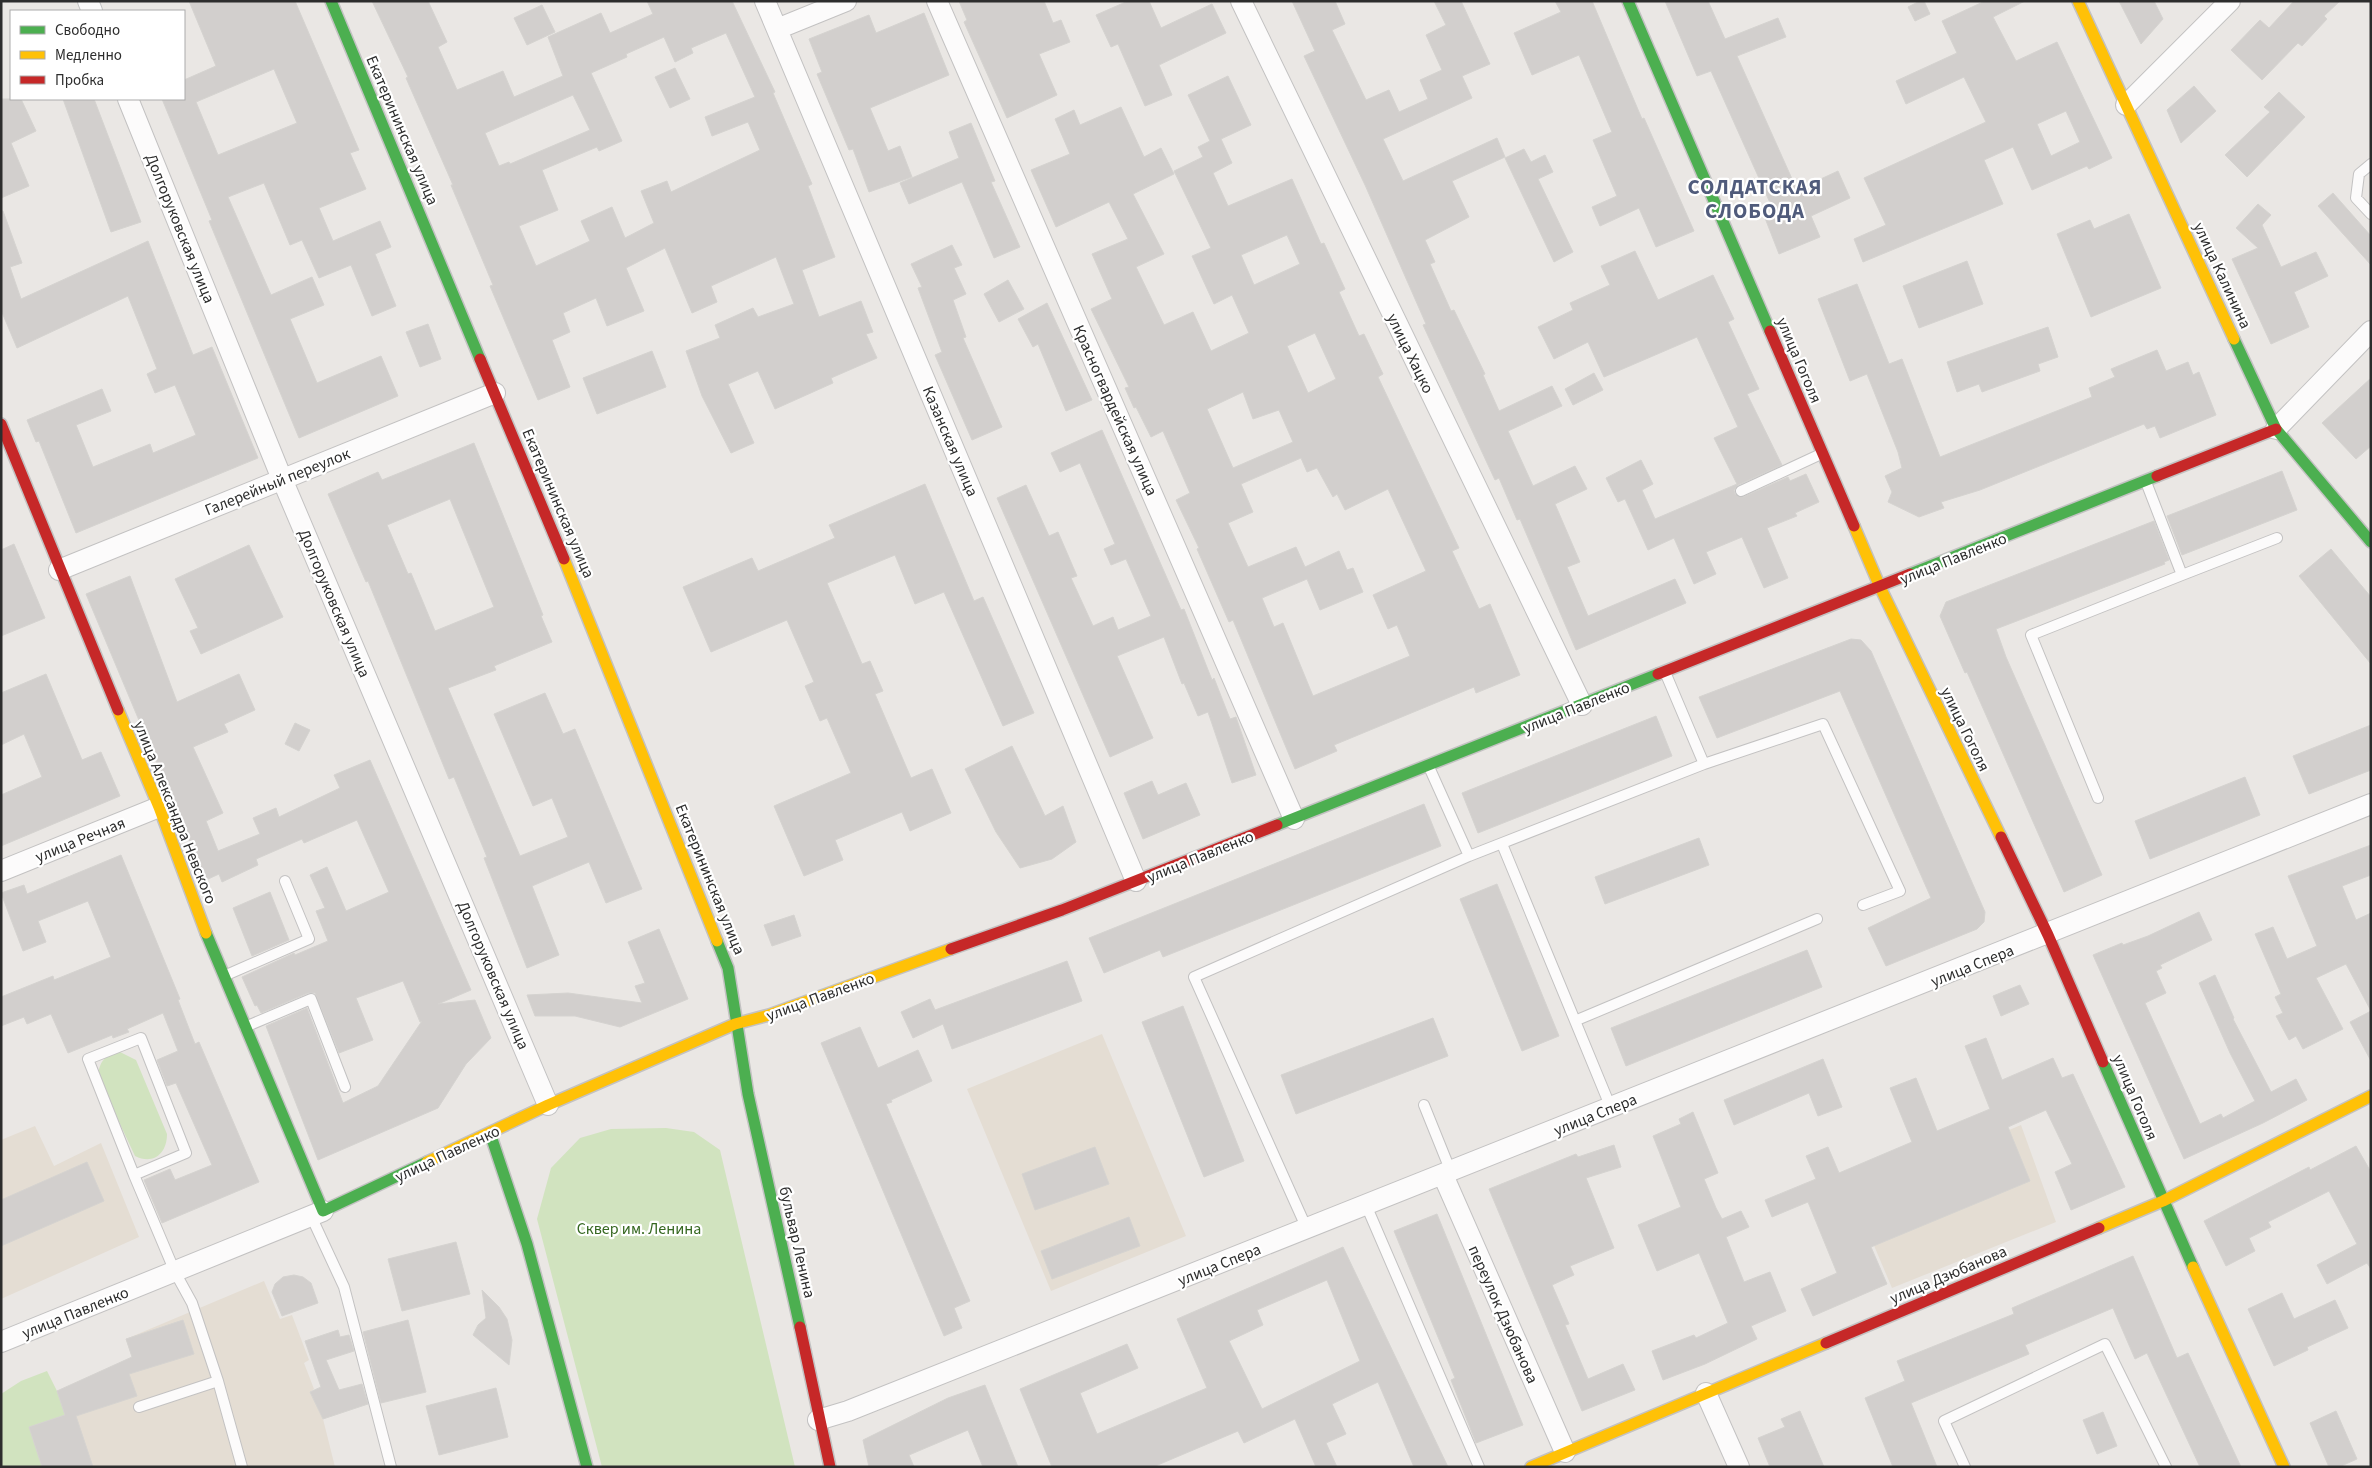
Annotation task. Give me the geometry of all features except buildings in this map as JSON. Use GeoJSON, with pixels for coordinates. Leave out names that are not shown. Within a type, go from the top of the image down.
{"type":"FeatureCollection","features":[{"type":"Feature","properties":{"kind":"main road","name":"Екатерининская улица"},"geometry":{"type":"LineString","coordinates":[[332,1],[601,648],[728,968],[735,1024]]}},
{"type":"Feature","properties":{"kind":"main road","name":"улица Гоголя"},"geometry":{"type":"LineString","coordinates":[[1628,1],[1880,588],[2048,935],[2163,1201],[2284,1467]]}},
{"type":"Feature","properties":{"kind":"main road","name":"улица Калинина"},"geometry":{"type":"LineString","coordinates":[[2078,1],[2276,429],[2371,542]]}},
{"type":"Feature","properties":{"kind":"main road","name":"улица Александра Невского"},"geometry":{"type":"LineString","coordinates":[[1,424],[59,570],[159,807],[223,977],[317,1213]]}},
{"type":"Feature","properties":{"kind":"main road","name":"улица Павленко"},"geometry":{"type":"LineString","coordinates":[[317,1213],[548,1105],[735,1024],[769,1015],[864,979],[1062,910],[1880,588],[2276,429]]}},
{"type":"Feature","properties":{"kind":"main road","name":"бульвар Ленина"},"geometry":{"type":"LineString","coordinates":[[735,1024],[758,1142],[803,1335],[818,1420],[830,1467]]}},
{"type":"Feature","properties":{"kind":"main road","name":"улица Дзюбанова"},"geometry":{"type":"LineString","coordinates":[[1531,1467],[2163,1201],[2371,1096]]}},
{"type":"Feature","properties":{"kind":"main road"},"geometry":{"type":"LineString","coordinates":[[490,1133],[527,1244],[587,1467]]}},
{"type":"Feature","properties":{"kind":"street","name":"Казанская улица"},"geometry":{"type":"LineString","coordinates":[[765,1],[1136,881]]}},
{"type":"Feature","properties":{"kind":"street"},"geometry":{"type":"LineString","coordinates":[[777,29],[846,1]]}},
{"type":"Feature","properties":{"kind":"street","name":"Красногвардейская улица"},"geometry":{"type":"LineString","coordinates":[[937,1],[1294,819]]}},
{"type":"Feature","properties":{"kind":"street","name":"улица Хацко"},"geometry":{"type":"LineString","coordinates":[[1241,1],[1582,705]]}},
{"type":"Feature","properties":{"kind":"street"},"geometry":{"type":"LineString","coordinates":[[2126,105],[2230,1]]}},
{"type":"Feature","properties":{"kind":"street","name":"Долгоруковская улица"},"geometry":{"type":"LineString","coordinates":[[128,100],[282,479],[548,1105]]}},
{"type":"Feature","properties":{"kind":"street","name":"улица Павленко"},"geometry":{"type":"LineString","coordinates":[[2276,429],[2371,331]]}},
{"type":"Feature","properties":{"kind":"street","name":"Галерейный переулок"},"geometry":{"type":"LineString","coordinates":[[59,570],[495,393]]}},
{"type":"Feature","properties":{"kind":"street","name":"улица Спера"},"geometry":{"type":"LineString","coordinates":[[818,1420],[848,1412],[2048,935],[2371,804]]}},
{"type":"Feature","properties":{"kind":"street","name":"улица Речная"},"geometry":{"type":"LineString","coordinates":[[1,871],[159,807]]}},
{"type":"Feature","properties":{"kind":"street","name":"переулок Дзюбанова"},"geometry":{"type":"LineString","coordinates":[[1447,1173],[1565,1452]]}},
{"type":"Feature","properties":{"kind":"street","name":"улица Павленко"},"geometry":{"type":"LineString","coordinates":[[1,1342],[317,1213]]}},
{"type":"Feature","properties":{"kind":"street"},"geometry":{"type":"LineString","coordinates":[[1706,1393],[1738,1467]]}},
{"type":"Feature","properties":{"kind":"lane"},"geometry":{"type":"LineString","coordinates":[[2371,164],[2358,174],[2356,198],[2371,214]]}},
{"type":"Feature","properties":{"kind":"lane"},"geometry":{"type":"LineString","coordinates":[[1741,491],[1822,453]]}},
{"type":"Feature","properties":{"kind":"lane"},"geometry":{"type":"LineString","coordinates":[[2146,481],[2182,575]]}},
{"type":"Feature","properties":{"kind":"lane"},"geometry":{"type":"LineString","coordinates":[[2098,798],[2031,635],[2276,538]]}},
{"type":"Feature","properties":{"kind":"lane"},"geometry":{"type":"LineString","coordinates":[[1665,672],[1704,764]]}},
{"type":"Feature","properties":{"kind":"lane"},"geometry":{"type":"LineString","coordinates":[[1307,1229],[1194,977],[1469,856],[1704,764],[1823,724],[1900,891],[1863,905]]}},
{"type":"Feature","properties":{"kind":"lane"},"geometry":{"type":"LineString","coordinates":[[1428,766],[1469,856]]}},
{"type":"Feature","properties":{"kind":"lane"},"geometry":{"type":"LineString","coordinates":[[1502,844],[1577,1020],[1611,1108]]}},
{"type":"Feature","properties":{"kind":"lane"},"geometry":{"type":"LineString","coordinates":[[223,977],[309,939],[285,881]]}},
{"type":"Feature","properties":{"kind":"lane"},"geometry":{"type":"LineString","coordinates":[[1577,1020],[1817,919]]}},
{"type":"Feature","properties":{"kind":"lane"},"geometry":{"type":"LineString","coordinates":[[244,1027],[311,999],[345,1087]]}},
{"type":"Feature","properties":{"kind":"lane"},"geometry":{"type":"LineString","coordinates":[[134,1175],[186,1153],[141,1038],[88,1059],[134,1175],[175,1272],[192,1303],[218,1381],[242,1467]]}},
{"type":"Feature","properties":{"kind":"lane"},"geometry":{"type":"LineString","coordinates":[[1424,1105],[1447,1173]]}},
{"type":"Feature","properties":{"kind":"lane"},"geometry":{"type":"LineString","coordinates":[[1366,1205],[1479,1467]]}},
{"type":"Feature","properties":{"kind":"lane"},"geometry":{"type":"LineString","coordinates":[[317,1213],[344,1287],[391,1467]]}},
{"type":"Feature","properties":{"kind":"lane"},"geometry":{"type":"LineString","coordinates":[[1964,1467],[1944,1421],[2106,1344],[2166,1467]]}},
{"type":"Feature","properties":{"kind":"lane"},"geometry":{"type":"LineString","coordinates":[[139,1406],[218,1381]]}},
{"type":"Feature","properties":{"kind":"shaded area"},"geometry":{"type":"Polygon","coordinates":[[[1102,1034],[1186,1236],[1051,1291],[967,1089],[1102,1034]]]}},
{"type":"Feature","properties":{"kind":"shaded area"},"geometry":{"type":"Polygon","coordinates":[[[2021,1125],[2056,1222],[1892,1288],[1853,1196],[2021,1125]]]}},
{"type":"Feature","properties":{"kind":"shaded area"},"geometry":{"type":"Polygon","coordinates":[[[35,1126],[54,1166],[101,1143],[139,1237],[1,1299],[1,1140],[35,1126]]]}},
{"type":"Feature","properties":{"kind":"shaded area"},"geometry":{"type":"Polygon","coordinates":[[[264,1281],[280,1319],[292,1315],[309,1360],[304,1363],[314,1389],[310,1392],[323,1419],[335,1467],[42,1467],[29,1427],[65,1415],[57,1391],[132,1357],[126,1339],[264,1281]]]}},
{"type":"Feature","properties":{"kind":"green space"},"geometry":{"type":"Polygon","coordinates":[[[120,1052],[136,1060],[167,1134],[165,1147],[158,1156],[153,1158],[148,1159],[135,1156],[98,1077],[101,1063],[110,1055],[120,1052]]]}},
{"type":"Feature","properties":{"kind":"green space","name":"Сквер им. Ленина"},"geometry":{"type":"Polygon","coordinates":[[[666,1128],[694,1132],[720,1150],[795,1467],[602,1467],[537,1219],[551,1168],[580,1138],[611,1129],[666,1128]]]}},
{"type":"Feature","properties":{"kind":"green space"},"geometry":{"type":"Polygon","coordinates":[[[47,1371],[57,1391],[65,1415],[29,1427],[42,1467],[1,1467],[1,1394],[21,1381],[47,1371]]]}},
{"type":"Feature","properties":{"kind":"traffic: fast"},"geometry":{"type":"LineString","coordinates":[[331,1],[480,359]]}},
{"type":"Feature","properties":{"kind":"traffic: fast"},"geometry":{"type":"LineString","coordinates":[[1628,1],[1770,331]]}},
{"type":"Feature","properties":{"kind":"traffic: fast"},"geometry":{"type":"LineString","coordinates":[[2234,339],[2276,429],[2371,542]]}},
{"type":"Feature","properties":{"kind":"traffic: fast"},"geometry":{"type":"LineString","coordinates":[[1910,574],[2157,476]]}},
{"type":"Feature","properties":{"kind":"traffic: fast"},"geometry":{"type":"LineString","coordinates":[[1277,825],[1658,674]]}},
{"type":"Feature","properties":{"kind":"traffic: fast"},"geometry":{"type":"LineString","coordinates":[[206,933],[323,1211],[427,1162]]}},
{"type":"Feature","properties":{"kind":"traffic: fast"},"geometry":{"type":"LineString","coordinates":[[717,941],[728,968],[748,1094],[800,1327]]}},
{"type":"Feature","properties":{"kind":"traffic: fast"},"geometry":{"type":"LineString","coordinates":[[2103,1062],[2193,1267]]}},
{"type":"Feature","properties":{"kind":"traffic: fast"},"geometry":{"type":"LineString","coordinates":[[490,1133],[527,1244],[587,1467]]}},
{"type":"Feature","properties":{"kind":"traffic: slow"},"geometry":{"type":"LineString","coordinates":[[2078,1],[2234,339]]}},
{"type":"Feature","properties":{"kind":"traffic: slow"},"geometry":{"type":"LineString","coordinates":[[1854,526],[1880,587],[2001,837]]}},
{"type":"Feature","properties":{"kind":"traffic: slow"},"geometry":{"type":"LineString","coordinates":[[564,559],[717,941]]}},
{"type":"Feature","properties":{"kind":"traffic: slow"},"geometry":{"type":"LineString","coordinates":[[118,710],[159,807],[206,933]]}},
{"type":"Feature","properties":{"kind":"traffic: slow"},"geometry":{"type":"LineString","coordinates":[[735,1024],[769,1015],[951,949]]}},
{"type":"Feature","properties":{"kind":"traffic: slow"},"geometry":{"type":"LineString","coordinates":[[427,1162],[548,1105],[735,1024]]}},
{"type":"Feature","properties":{"kind":"traffic: slow"},"geometry":{"type":"LineString","coordinates":[[2099,1228],[2163,1201],[2371,1096]]}},
{"type":"Feature","properties":{"kind":"traffic: slow"},"geometry":{"type":"LineString","coordinates":[[2193,1267],[2284,1467]]}},
{"type":"Feature","properties":{"kind":"traffic: slow"},"geometry":{"type":"LineString","coordinates":[[1531,1467],[1826,1343]]}},
{"type":"Feature","properties":{"kind":"traffic: jam"},"geometry":{"type":"LineString","coordinates":[[1770,331],[1854,526]]}},
{"type":"Feature","properties":{"kind":"traffic: jam"},"geometry":{"type":"LineString","coordinates":[[480,359],[564,559]]}},
{"type":"Feature","properties":{"kind":"traffic: jam"},"geometry":{"type":"LineString","coordinates":[[1,424],[118,710]]}},
{"type":"Feature","properties":{"kind":"traffic: jam"},"geometry":{"type":"LineString","coordinates":[[2157,476],[2276,429]]}},
{"type":"Feature","properties":{"kind":"traffic: jam"},"geometry":{"type":"LineString","coordinates":[[1658,674],[1910,574]]}},
{"type":"Feature","properties":{"kind":"traffic: jam"},"geometry":{"type":"LineString","coordinates":[[951,949],[1062,910],[1277,825]]}},
{"type":"Feature","properties":{"kind":"traffic: jam"},"geometry":{"type":"LineString","coordinates":[[2001,837],[2048,935],[2103,1062]]}},
{"type":"Feature","properties":{"kind":"traffic: jam"},"geometry":{"type":"LineString","coordinates":[[1826,1343],[2099,1228]]}},
{"type":"Feature","properties":{"kind":"traffic: jam"},"geometry":{"type":"LineString","coordinates":[[800,1327],[830,1467]]}},
{"type":"Feature","properties":{"kind":"district","name":"СОЛДАТСКАЯ СЛОБОДА"},"geometry":{"type":"Point","coordinates":[1755,199]}}]}
